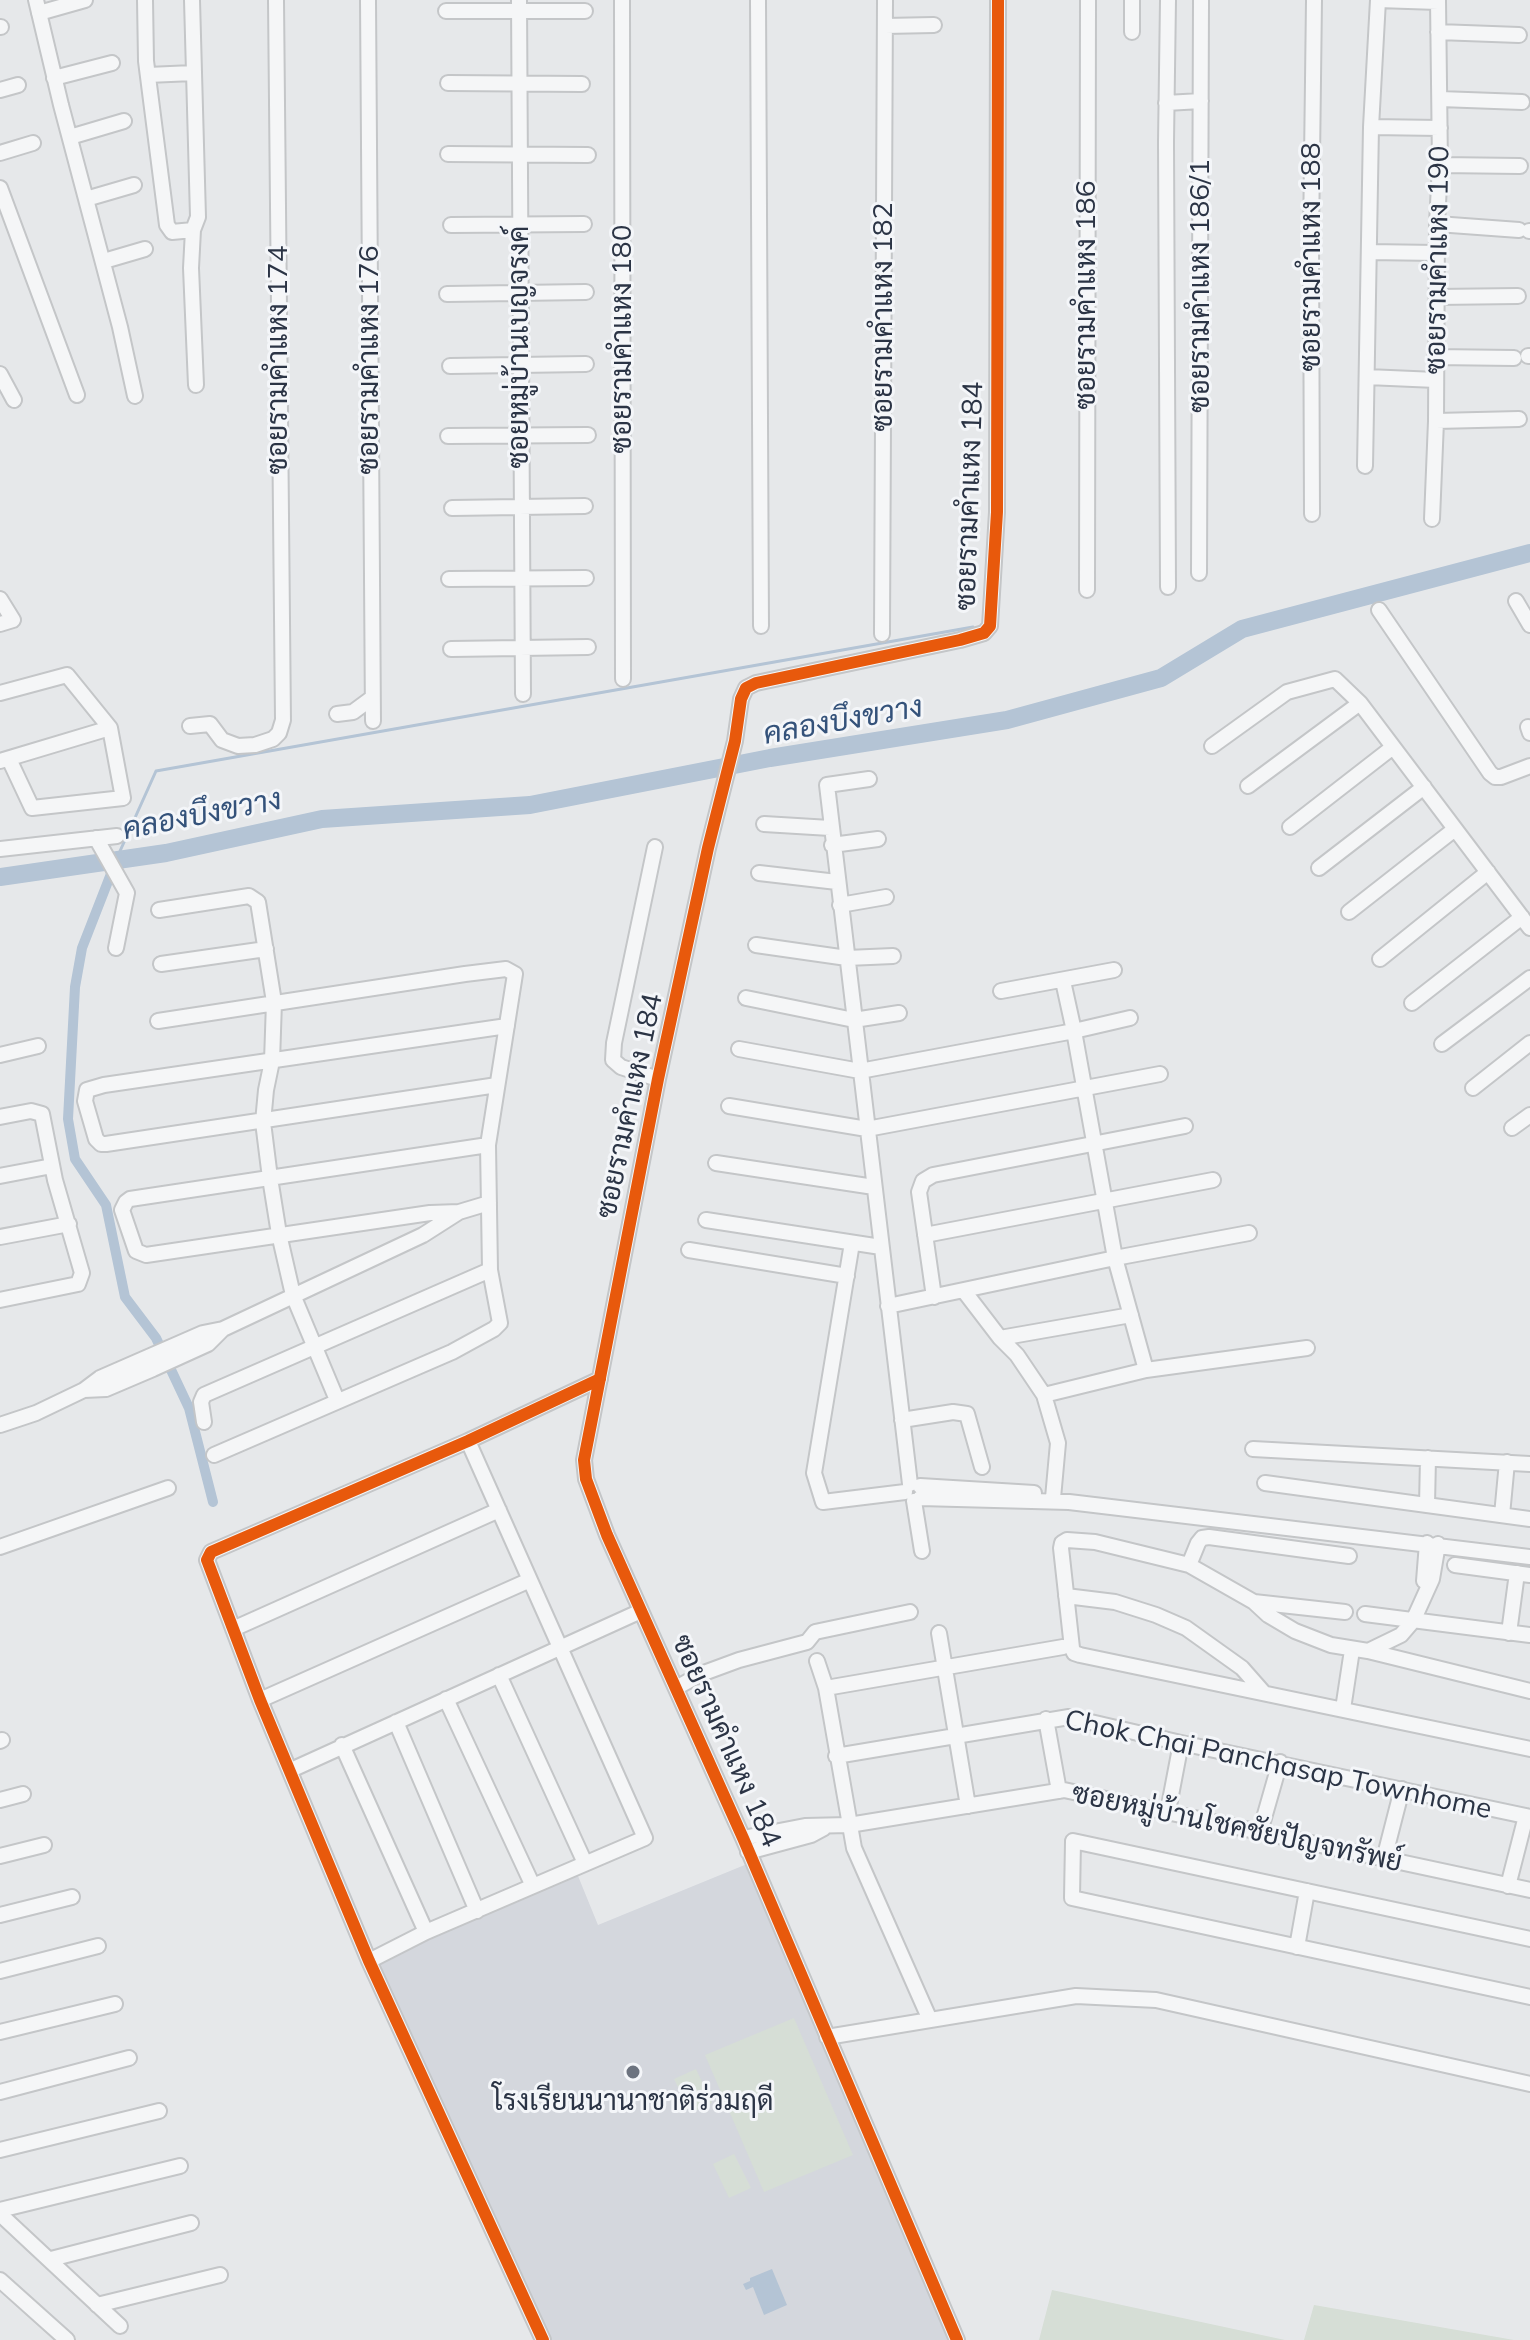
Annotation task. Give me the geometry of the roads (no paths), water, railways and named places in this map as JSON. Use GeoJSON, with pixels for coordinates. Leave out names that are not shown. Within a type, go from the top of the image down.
{"type":"FeatureCollection","features":[{"type":"Feature","properties":{"kind":"street"},"geometry":{"type":"LineString","coordinates":[[85,0],[38,7],[104,261],[135,396]]}},
{"type":"Feature","properties":{"kind":"street"},"geometry":{"type":"LineString","coordinates":[[145,0],[148,75],[167,225],[172,232],[193,230]]}},
{"type":"Feature","properties":{"kind":"street"},"geometry":{"type":"LineString","coordinates":[[192,0],[198,217],[193,230],[191,268],[196,385]]}},
{"type":"Feature","properties":{"kind":"street","name":"ซอยรามคำแหง 174"},"geometry":{"type":"LineString","coordinates":[[190,726],[210,724],[222,740],[238,746],[255,745],[273,739],[279,733],[283,720],[276,0]]}},
{"type":"Feature","properties":{"kind":"street","name":"ซอยรามคำแหง 176"},"geometry":{"type":"LineString","coordinates":[[368,0],[373,721]]}},
{"type":"Feature","properties":{"kind":"street","name":"ซอยรามคำแหง 180"},"geometry":{"type":"LineString","coordinates":[[622,0],[623,679]]}},
{"type":"Feature","properties":{"kind":"street"},"geometry":{"type":"LineString","coordinates":[[758,0],[761,626]]}},
{"type":"Feature","properties":{"kind":"street","name":"ซอยรามคำแหง 182"},"geometry":{"type":"LineString","coordinates":[[882,634],[885,0]]}},
{"type":"Feature","properties":{"kind":"street","name":"ซอยรามคำแหง 184"},"geometry":{"type":"LineString","coordinates":[[957,2340],[746,1845],[607,1535],[586,1479],[584,1460],[658,1079],[735,741],[741,699],[746,688],[756,683],[960,640],[984,633],[990,626],[997,512],[998,0]]}},
{"type":"Feature","properties":{"kind":"street","name":"ซอยรามคำแหง 186"},"geometry":{"type":"LineString","coordinates":[[1087,590],[1088,0]]}},
{"type":"Feature","properties":{"kind":"street"},"geometry":{"type":"LineString","coordinates":[[1132,0],[1132,32]]}},
{"type":"Feature","properties":{"kind":"street"},"geometry":{"type":"LineString","coordinates":[[1168,0],[1168,587]]}},
{"type":"Feature","properties":{"kind":"street","name":"ซอยรามคำแหง 186/1"},"geometry":{"type":"LineString","coordinates":[[1199,573],[1201,0]]}},
{"type":"Feature","properties":{"kind":"street","name":"ซอยรามคำแหง 188"},"geometry":{"type":"LineString","coordinates":[[1312,514],[1314,0]]}},
{"type":"Feature","properties":{"kind":"street"},"geometry":{"type":"LineString","coordinates":[[1365,466],[1371,127],[1378,0],[1438,1]]}},
{"type":"Feature","properties":{"kind":"street","name":"ซอยรามคำแหง 190"},"geometry":{"type":"LineString","coordinates":[[1432,519],[1440,165],[1438,1]]}},
{"type":"Feature","properties":{"kind":"street"},"geometry":{"type":"LineString","coordinates":[[446,11],[519,5],[585,11]]}},
{"type":"Feature","properties":{"kind":"street","name":"ซอยหมู่บ้านเบญจรงค์"},"geometry":{"type":"LineString","coordinates":[[519,5],[523,694]]}},
{"type":"Feature","properties":{"kind":"street"},"geometry":{"type":"LineString","coordinates":[[885,26],[934,25]]}},
{"type":"Feature","properties":{"kind":"street"},"geometry":{"type":"LineString","coordinates":[[1438,32],[1519,35]]}},
{"type":"Feature","properties":{"kind":"street"},"geometry":{"type":"LineString","coordinates":[[54,78],[112,63]]}},
{"type":"Feature","properties":{"kind":"street"},"geometry":{"type":"LineString","coordinates":[[148,75],[193,73]]}},
{"type":"Feature","properties":{"kind":"street"},"geometry":{"type":"LineString","coordinates":[[448,83],[582,84]]}},
{"type":"Feature","properties":{"kind":"street"},"geometry":{"type":"LineString","coordinates":[[0,90],[18,85]]}},
{"type":"Feature","properties":{"kind":"street"},"geometry":{"type":"LineString","coordinates":[[1440,99],[1522,102]]}},
{"type":"Feature","properties":{"kind":"street"},"geometry":{"type":"LineString","coordinates":[[1166,103],[1201,101]]}},
{"type":"Feature","properties":{"kind":"street"},"geometry":{"type":"LineString","coordinates":[[70,137],[124,121]]}},
{"type":"Feature","properties":{"kind":"street"},"geometry":{"type":"LineString","coordinates":[[1371,127],[1440,128]]}},
{"type":"Feature","properties":{"kind":"street"},"geometry":{"type":"LineString","coordinates":[[0,153],[33,143]]}},
{"type":"Feature","properties":{"kind":"street"},"geometry":{"type":"LineString","coordinates":[[448,154],[588,155]]}},
{"type":"Feature","properties":{"kind":"street"},"geometry":{"type":"LineString","coordinates":[[1440,165],[1520,166]]}},
{"type":"Feature","properties":{"kind":"street"},"geometry":{"type":"LineString","coordinates":[[86,199],[134,185]]}},
{"type":"Feature","properties":{"kind":"street"},"geometry":{"type":"LineString","coordinates":[[0,188],[77,395]]}},
{"type":"Feature","properties":{"kind":"street"},"geometry":{"type":"LineString","coordinates":[[451,225],[584,224]]}},
{"type":"Feature","properties":{"kind":"street"},"geometry":{"type":"LineString","coordinates":[[1437,224],[1526,230]]}},
{"type":"Feature","properties":{"kind":"street"},"geometry":{"type":"LineString","coordinates":[[104,261],[145,249]]}},
{"type":"Feature","properties":{"kind":"street"},"geometry":{"type":"LineString","coordinates":[[1369,252],[1437,253]]}},
{"type":"Feature","properties":{"kind":"street"},"geometry":{"type":"LineString","coordinates":[[447,294],[586,292]]}},
{"type":"Feature","properties":{"kind":"street"},"geometry":{"type":"LineString","coordinates":[[1437,297],[1525,295]]}},
{"type":"Feature","properties":{"kind":"street"},"geometry":{"type":"LineString","coordinates":[[1435,357],[1524,357]]}},
{"type":"Feature","properties":{"kind":"street"},"geometry":{"type":"LineString","coordinates":[[450,366],[586,364]]}},
{"type":"Feature","properties":{"kind":"street"},"geometry":{"type":"LineString","coordinates":[[0,374],[14,400]]}},
{"type":"Feature","properties":{"kind":"street"},"geometry":{"type":"LineString","coordinates":[[1367,377],[1436,380]]}},
{"type":"Feature","properties":{"kind":"street"},"geometry":{"type":"LineString","coordinates":[[1436,421],[1519,419]]}},
{"type":"Feature","properties":{"kind":"street"},"geometry":{"type":"LineString","coordinates":[[448,436],[588,435]]}},
{"type":"Feature","properties":{"kind":"street"},"geometry":{"type":"LineString","coordinates":[[452,508],[585,506]]}},
{"type":"Feature","properties":{"kind":"street"},"geometry":{"type":"LineString","coordinates":[[449,579],[586,578]]}},
{"type":"Feature","properties":{"kind":"street"},"geometry":{"type":"LineString","coordinates":[[0,599],[13,620],[0,624]]}},
{"type":"Feature","properties":{"kind":"street"},"geometry":{"type":"LineString","coordinates":[[1516,601],[1530,625]]}},
{"type":"Feature","properties":{"kind":"street"},"geometry":{"type":"LineString","coordinates":[[1379,610],[1490,773],[1501,777],[1530,766]]}},
{"type":"Feature","properties":{"kind":"street"},"geometry":{"type":"LineString","coordinates":[[451,649],[588,647]]}},
{"type":"Feature","properties":{"kind":"street"},"geometry":{"type":"LineString","coordinates":[[0,693],[67,675],[110,728],[123,798],[32,808],[4,760],[110,728]]}},
{"type":"Feature","properties":{"kind":"street"},"geometry":{"type":"LineString","coordinates":[[1212,746],[1287,692],[1328,680],[1335,679],[1341,683],[1360,703],[1526,922],[1412,1003]]}},
{"type":"Feature","properties":{"kind":"street"},"geometry":{"type":"LineString","coordinates":[[337,714],[353,712],[372,698]]}},
{"type":"Feature","properties":{"kind":"street"},"geometry":{"type":"LineString","coordinates":[[1248,786],[1360,703]]}},
{"type":"Feature","properties":{"kind":"street"},"geometry":{"type":"LineString","coordinates":[[1290,827],[1393,747]]}},
{"type":"Feature","properties":{"kind":"street"},"geometry":{"type":"LineString","coordinates":[[869,779],[827,785],[902,1420],[922,1551]]}},
{"type":"Feature","properties":{"kind":"street"},"geometry":{"type":"LineString","coordinates":[[1319,868],[1424,787]]}},
{"type":"Feature","properties":{"kind":"street"},"geometry":{"type":"LineString","coordinates":[[764,824],[830,828]]}},
{"type":"Feature","properties":{"kind":"street"},"geometry":{"type":"LineString","coordinates":[[1349,912],[1455,829]]}},
{"type":"Feature","properties":{"kind":"street"},"geometry":{"type":"LineString","coordinates":[[0,849],[117,836]]}},
{"type":"Feature","properties":{"kind":"street"},"geometry":{"type":"LineString","coordinates":[[96,839],[127,893],[116,948]]}},
{"type":"Feature","properties":{"kind":"street"},"geometry":{"type":"LineString","coordinates":[[832,845],[878,839]]}},
{"type":"Feature","properties":{"kind":"street"},"geometry":{"type":"LineString","coordinates":[[655,847],[613,1060],[621,1067],[658,1079]]}},
{"type":"Feature","properties":{"kind":"street"},"geometry":{"type":"LineString","coordinates":[[1380,959],[1488,872]]}},
{"type":"Feature","properties":{"kind":"street"},"geometry":{"type":"LineString","coordinates":[[759,873],[837,882]]}},
{"type":"Feature","properties":{"kind":"street"},"geometry":{"type":"LineString","coordinates":[[159,910],[253,897],[258,902],[274,1002],[272,1061],[263,1122],[270,1178],[293,1295],[337,1400]]}},
{"type":"Feature","properties":{"kind":"street"},"geometry":{"type":"LineString","coordinates":[[840,905],[886,897]]}},
{"type":"Feature","properties":{"kind":"street"},"geometry":{"type":"LineString","coordinates":[[756,945],[847,958],[893,956]]}},
{"type":"Feature","properties":{"kind":"street"},"geometry":{"type":"LineString","coordinates":[[161,964],[266,949]]}},
{"type":"Feature","properties":{"kind":"street"},"geometry":{"type":"LineString","coordinates":[[158,1021],[510,969],[516,981],[488,1145],[490,1270],[500,1323],[452,1352],[214,1455]]}},
{"type":"Feature","properties":{"kind":"street"},"geometry":{"type":"LineString","coordinates":[[1001,991],[1114,970]]}},
{"type":"Feature","properties":{"kind":"street"},"geometry":{"type":"LineString","coordinates":[[1442,1044],[1530,978]]}},
{"type":"Feature","properties":{"kind":"street"},"geometry":{"type":"LineString","coordinates":[[1063,981],[1115,1258],[1146,1370]]}},
{"type":"Feature","properties":{"kind":"street"},"geometry":{"type":"LineString","coordinates":[[746,998],[854,1020],[899,1013]]}},
{"type":"Feature","properties":{"kind":"street"},"geometry":{"type":"LineString","coordinates":[[739,1049],[860,1071],[1130,1018]]}},
{"type":"Feature","properties":{"kind":"street"},"geometry":{"type":"LineString","coordinates":[[497,1085],[101,1144],[96,1139],[85,1095],[91,1088],[104,1085],[507,1026]]}},
{"type":"Feature","properties":{"kind":"street"},"geometry":{"type":"LineString","coordinates":[[1473,1088],[1530,1043]]}},
{"type":"Feature","properties":{"kind":"street"},"geometry":{"type":"LineString","coordinates":[[0,1055],[38,1046]]}},
{"type":"Feature","properties":{"kind":"street"},"geometry":{"type":"LineString","coordinates":[[729,1106],[867,1129],[1160,1074]]}},
{"type":"Feature","properties":{"kind":"street"},"geometry":{"type":"LineString","coordinates":[[0,1117],[31,1111],[42,1114],[52,1166],[82,1273],[78,1284],[0,1300]]}},
{"type":"Feature","properties":{"kind":"street"},"geometry":{"type":"LineString","coordinates":[[1512,1128],[1530,1115]]}},
{"type":"Feature","properties":{"kind":"street"},"geometry":{"type":"LineString","coordinates":[[934,1297],[919,1192],[923,1181],[933,1175],[1185,1126]]}},
{"type":"Feature","properties":{"kind":"street"},"geometry":{"type":"LineString","coordinates":[[488,1145],[130,1199],[122,1210],[136,1251],[146,1255],[430,1213],[459,1212],[489,1203]]}},
{"type":"Feature","properties":{"kind":"street"},"geometry":{"type":"LineString","coordinates":[[716,1163],[874,1187]]}},
{"type":"Feature","properties":{"kind":"street"},"geometry":{"type":"LineString","coordinates":[[0,1176],[52,1166]]}},
{"type":"Feature","properties":{"kind":"street"},"geometry":{"type":"LineString","coordinates":[[925,1235],[1213,1180]]}},
{"type":"Feature","properties":{"kind":"street"},"geometry":{"type":"LineString","coordinates":[[0,1425],[36,1413],[206,1338],[423,1235],[459,1212]]}},
{"type":"Feature","properties":{"kind":"street"},"geometry":{"type":"LineString","coordinates":[[706,1220],[881,1247]]}},
{"type":"Feature","properties":{"kind":"street"},"geometry":{"type":"LineString","coordinates":[[0,1237],[69,1224]]}},
{"type":"Feature","properties":{"kind":"street"},"geometry":{"type":"LineString","coordinates":[[888,1306],[1249,1233]]}},
{"type":"Feature","properties":{"kind":"street"},"geometry":{"type":"LineString","coordinates":[[852,1243],[814,1473],[823,1502],[914,1493],[983,1495],[1069,1502],[1530,1557]]}},
{"type":"Feature","properties":{"kind":"street"},"geometry":{"type":"LineString","coordinates":[[689,1250],[847,1276]]}},
{"type":"Feature","properties":{"kind":"street"},"geometry":{"type":"LineString","coordinates":[[204,1422],[201,1402],[204,1395],[490,1270]]}},
{"type":"Feature","properties":{"kind":"street"},"geometry":{"type":"LineString","coordinates":[[964,1291],[1017,1355],[1044,1395],[1058,1443],[1053,1498]]}},
{"type":"Feature","properties":{"kind":"street"},"geometry":{"type":"LineString","coordinates":[[1000,1338],[1131,1315]]}},
{"type":"Feature","properties":{"kind":"street"},"geometry":{"type":"LineString","coordinates":[[1044,1395],[1146,1370],[1307,1348]]}},
{"type":"Feature","properties":{"kind":"street"},"geometry":{"type":"LineString","coordinates":[[543,2340],[369,1961],[207,1564],[211,1552],[468,1441],[600,1379]]}},
{"type":"Feature","properties":{"kind":"street"},"geometry":{"type":"LineString","coordinates":[[902,1420],[953,1412],[967,1414],[982,1467]]}},
{"type":"Feature","properties":{"kind":"street"},"geometry":{"type":"LineString","coordinates":[[369,1961],[426,1932],[645,1838],[468,1441]]}},
{"type":"Feature","properties":{"kind":"street"},"geometry":{"type":"LineString","coordinates":[[1253,1449],[1530,1464]]}},
{"type":"Feature","properties":{"kind":"street"},"geometry":{"type":"LineString","coordinates":[[1427,1505],[1428,1458]]}},
{"type":"Feature","properties":{"kind":"street"},"geometry":{"type":"LineString","coordinates":[[1502,1515],[1507,1462]]}},
{"type":"Feature","properties":{"kind":"street"},"geometry":{"type":"LineString","coordinates":[[1265,1483],[1530,1519]]}},
{"type":"Feature","properties":{"kind":"street"},"geometry":{"type":"LineString","coordinates":[[0,1547],[168,1488]]}},
{"type":"Feature","properties":{"kind":"street"},"geometry":{"type":"LineString","coordinates":[[983,1495],[1031,1492],[1069,1502]]}},
{"type":"Feature","properties":{"kind":"street"},"geometry":{"type":"LineString","coordinates":[[233,1629],[499,1510]]}},
{"type":"Feature","properties":{"kind":"street"},"geometry":{"type":"LineString","coordinates":[[1189,1565],[1198,1543],[1202,1538],[1209,1537],[1349,1556]]}},
{"type":"Feature","properties":{"kind":"street"},"geometry":{"type":"LineString","coordinates":[[1530,1691],[1368,1651],[1331,1645],[1295,1631],[1268,1615],[1254,1602],[1189,1565],[1095,1542],[1067,1540],[1062,1543],[1074,1653],[1530,1749]]}},
{"type":"Feature","properties":{"kind":"street"},"geometry":{"type":"LineString","coordinates":[[1368,1651],[1401,1635],[1413,1621],[1432,1579],[1432,1544]]}},
{"type":"Feature","properties":{"kind":"street"},"geometry":{"type":"LineString","coordinates":[[1455,1565],[1524,1574],[1509,1633]]}},
{"type":"Feature","properties":{"kind":"street"},"geometry":{"type":"LineString","coordinates":[[260,1700],[530,1580]]}},
{"type":"Feature","properties":{"kind":"street"},"geometry":{"type":"LineString","coordinates":[[1066,1596],[1115,1602],[1186,1628],[1242,1668],[1264,1693]]}},
{"type":"Feature","properties":{"kind":"street"},"geometry":{"type":"LineString","coordinates":[[1254,1602],[1345,1612]]}},
{"type":"Feature","properties":{"kind":"street"},"geometry":{"type":"LineString","coordinates":[[291,1770],[641,1611]]}},
{"type":"Feature","properties":{"kind":"street"},"geometry":{"type":"LineString","coordinates":[[676,1688],[714,1669],[807,1642],[815,1632],[910,1612]]}},
{"type":"Feature","properties":{"kind":"street"},"geometry":{"type":"LineString","coordinates":[[1365,1614],[1530,1635]]}},
{"type":"Feature","properties":{"kind":"street"},"geometry":{"type":"LineString","coordinates":[[939,1633],[968,1806]]}},
{"type":"Feature","properties":{"kind":"street"},"geometry":{"type":"LineString","coordinates":[[826,1688],[1063,1647]]}},
{"type":"Feature","properties":{"kind":"street"},"geometry":{"type":"LineString","coordinates":[[1343,1709],[1352,1650]]}},
{"type":"Feature","properties":{"kind":"street"},"geometry":{"type":"LineString","coordinates":[[817,1661],[826,1688],[854,1848],[930,2020]]}},
{"type":"Feature","properties":{"kind":"street"},"geometry":{"type":"LineString","coordinates":[[499,1675],[585,1863]]}},
{"type":"Feature","properties":{"kind":"street"},"geometry":{"type":"LineString","coordinates":[[446,1699],[533,1886]]}},
{"type":"Feature","properties":{"kind":"street","name":"Chok Chai Panchasap Townhome"},"geometry":{"type":"LineString","coordinates":[[836,1756],[1069,1717],[1528,1816]]}},
{"type":"Feature","properties":{"kind":"street"},"geometry":{"type":"LineString","coordinates":[[1046,1719],[1059,1791]]}},
{"type":"Feature","properties":{"kind":"street"},"geometry":{"type":"LineString","coordinates":[[396,1722],[477,1911]]}},
{"type":"Feature","properties":{"kind":"street"},"geometry":{"type":"LineString","coordinates":[[1168,1811],[1181,1743]]}},
{"type":"Feature","properties":{"kind":"street"},"geometry":{"type":"LineString","coordinates":[[342,1745],[426,1932]]}},
{"type":"Feature","properties":{"kind":"street"},"geometry":{"type":"LineString","coordinates":[[1260,1832],[1280,1762]]}},
{"type":"Feature","properties":{"kind":"street"},"geometry":{"type":"LineString","coordinates":[[1384,1859],[1402,1789]]}},
{"type":"Feature","properties":{"kind":"street","name":"ซอยหมู่บ้านโชคชัยปัญจทรัพย์"},"geometry":{"type":"LineString","coordinates":[[746,1845],[805,1826],[825,1828],[849,1825],[1059,1791],[1168,1811],[1530,1890]]}},
{"type":"Feature","properties":{"kind":"street"},"geometry":{"type":"LineString","coordinates":[[0,1800],[23,1794]]}},
{"type":"Feature","properties":{"kind":"street"},"geometry":{"type":"LineString","coordinates":[[1508,1886],[1528,1816]]}},
{"type":"Feature","properties":{"kind":"street"},"geometry":{"type":"LineString","coordinates":[[1530,1939],[1073,1841],[1072,1898],[1530,1997]]}},
{"type":"Feature","properties":{"kind":"street"},"geometry":{"type":"LineString","coordinates":[[0,1856],[44,1845]]}},
{"type":"Feature","properties":{"kind":"street"},"geometry":{"type":"LineString","coordinates":[[1297,1947],[1307,1891]]}},
{"type":"Feature","properties":{"kind":"street"},"geometry":{"type":"LineString","coordinates":[[0,1915],[72,1897]]}},
{"type":"Feature","properties":{"kind":"street"},"geometry":{"type":"LineString","coordinates":[[0,1971],[98,1946]]}},
{"type":"Feature","properties":{"kind":"street"},"geometry":{"type":"LineString","coordinates":[[827,2037],[1076,1996],[1156,2000],[1530,2084]]}},
{"type":"Feature","properties":{"kind":"street"},"geometry":{"type":"LineString","coordinates":[[0,2032],[115,2004]]}},
{"type":"Feature","properties":{"kind":"street"},"geometry":{"type":"LineString","coordinates":[[0,2092],[129,2058]]}},
{"type":"Feature","properties":{"kind":"street"},"geometry":{"type":"LineString","coordinates":[[0,2150],[159,2111]]}},
{"type":"Feature","properties":{"kind":"street"},"geometry":{"type":"LineString","coordinates":[[0,2212],[180,2166]]}},
{"type":"Feature","properties":{"kind":"street"},"geometry":{"type":"LineString","coordinates":[[0,2212],[120,2326]]}},
{"type":"Feature","properties":{"kind":"street"},"geometry":{"type":"LineString","coordinates":[[51,2259],[191,2223]]}},
{"type":"Feature","properties":{"kind":"street"},"geometry":{"type":"LineString","coordinates":[[97,2305],[220,2275]]}},
{"type":"Feature","properties":{"kind":"street"},"geometry":{"type":"LineString","coordinates":[[0,2280],[67,2340]]}},
{"type":"Feature","properties":{"kind":"water"},"geometry":{"type":"Polygon","coordinates":[[[772,2269],[787,2305],[764,2315],[753,2287],[746,2290],[743,2284],[772,2269]]]}},
{"type":"Feature","properties":{"kind":"waterway","name":"คลองบึงขวาง"},"geometry":{"type":"LineString","coordinates":[[0,877],[166,853],[322,819],[530,805],[770,758],[1007,720],[1161,678],[1242,629],[1530,553]]}},
{"type":"Feature","properties":{"kind":"waterway"},"geometry":{"type":"LineString","coordinates":[[116,860],[156,771],[973,627]]}},
{"type":"Feature","properties":{"kind":"waterway"},"geometry":{"type":"LineString","coordinates":[[114,866],[82,948],[75,987],[68,1119],[75,1159],[106,1205],[125,1297],[156,1338],[189,1408],[213,1502]]}},
{"type":"Feature","properties":{"kind":"place","name":"โรงเรียนนานาชาติร่วมฤดี"},"geometry":{"type":"Point","coordinates":[633,2072]}}]}
